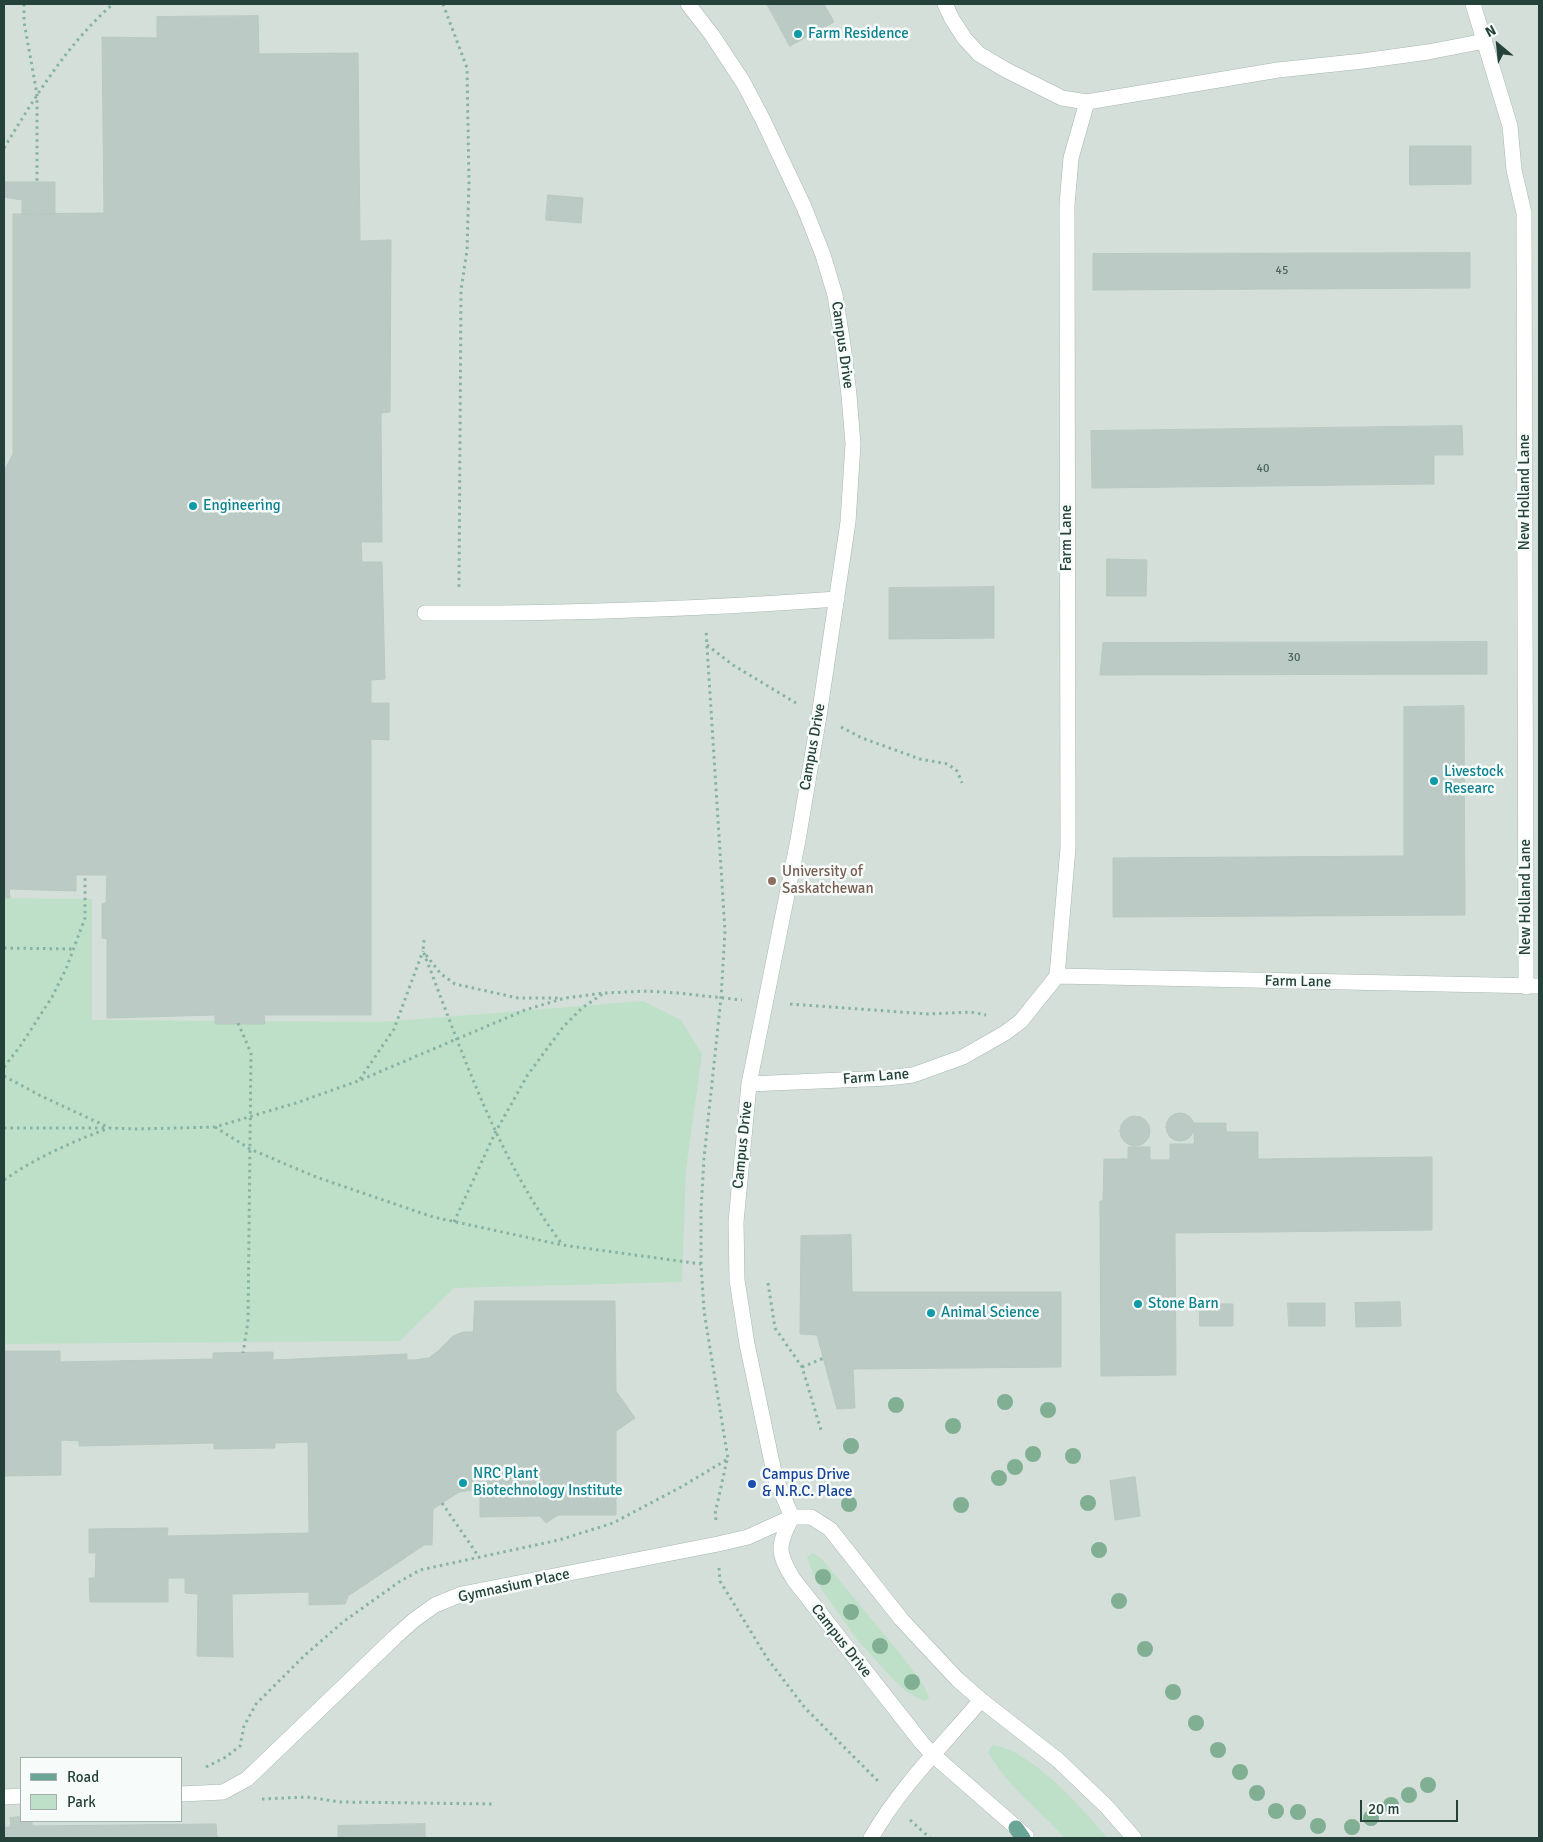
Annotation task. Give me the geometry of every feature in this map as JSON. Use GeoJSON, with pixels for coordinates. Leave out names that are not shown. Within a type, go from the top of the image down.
{"type":"FeatureCollection","features":[{"type":"Feature","properties":{"kind":"street","name":"Campus Drive"},"geometry":{"type":"LineString","coordinates":[[688,4],[712,35],[743,82],[804,208],[823,255],[834,295],[844,345],[850,395],[853,444],[848,522],[798,840],[749,1084],[736,1222],[738,1280],[757,1396],[774,1469],[792,1517],[780,1541],[784,1563],[794,1580],[869,1677],[932,1754],[1020,1833],[1029,1838]]}},
{"type":"Feature","properties":{"kind":"street"},"geometry":{"type":"LineString","coordinates":[[945,4],[965,39],[979,54],[1062,98],[1087,102],[1278,70],[1428,52],[1485,41]]}},
{"type":"Feature","properties":{"kind":"street","name":"New Holland Lane"},"geometry":{"type":"LineString","coordinates":[[1473,4],[1510,126],[1514,170],[1524,213],[1533,986]]}},
{"type":"Feature","properties":{"kind":"street","name":"Farm Lane"},"geometry":{"type":"LineString","coordinates":[[749,1084],[888,1078],[913,1075],[963,1057],[1006,1033],[1021,1021],[1058,976],[1068,848],[1067,205],[1071,158],[1087,102]]}},
{"type":"Feature","properties":{"kind":"street"},"geometry":{"type":"LineString","coordinates":[[425,613],[458,614],[704,608],[837,599]]}},
{"type":"Feature","properties":{"kind":"street","name":"Farm Lane"},"geometry":{"type":"LineString","coordinates":[[1058,976],[1533,986]]}},
{"type":"Feature","properties":{"kind":"street"},"geometry":{"type":"LineString","coordinates":[[792,1517],[811,1517],[830,1529],[908,1626],[957,1679],[1070,1771],[1107,1807],[1134,1838]]}},
{"type":"Feature","properties":{"kind":"street","name":"Gymnasium Place"},"geometry":{"type":"LineString","coordinates":[[182,1794],[224,1792],[247,1779],[395,1637],[435,1605],[462,1594],[748,1537],[792,1517]]}},
{"type":"Feature","properties":{"kind":"street"},"geometry":{"type":"LineString","coordinates":[[871,1838],[884,1816],[932,1754],[981,1700]]}},
{"type":"Feature","properties":{"kind":"street"},"geometry":{"type":"LineString","coordinates":[[4,1797],[20,1796]]}},
{"type":"Feature","properties":{"kind":"path"},"geometry":{"type":"LineString","coordinates":[[24,4],[24,22],[37,94],[37,182]]}},
{"type":"Feature","properties":{"kind":"path"},"geometry":{"type":"LineString","coordinates":[[4,148],[37,94],[69,52],[103,13],[114,4]]}},
{"type":"Feature","properties":{"kind":"path"},"geometry":{"type":"LineString","coordinates":[[443,4],[467,68],[468,250],[461,290],[458,614]]}},
{"type":"Feature","properties":{"kind":"path"},"geometry":{"type":"LineString","coordinates":[[704,608],[725,930],[721,998],[704,1158],[701,1210],[704,1311],[728,1459],[715,1514],[720,1581],[767,1658],[805,1708],[880,1783],[893,1804],[930,1838]]}},
{"type":"Feature","properties":{"kind":"path"},"geometry":{"type":"LineString","coordinates":[[4,1067],[21,1045],[52,997],[66,969],[85,918],[85,875]]}},
{"type":"Feature","properties":{"kind":"path"},"geometry":{"type":"LineString","coordinates":[[358,1081],[394,1029],[423,951],[424,940]]}},
{"type":"Feature","properties":{"kind":"path"},"geometry":{"type":"LineString","coordinates":[[4,948],[73,948]]}},
{"type":"Feature","properties":{"kind":"path"},"geometry":{"type":"LineString","coordinates":[[423,951],[441,974],[455,984],[518,998],[565,998],[605,993],[647,991],[928,1014],[971,1012],[1021,1021]]}},
{"type":"Feature","properties":{"kind":"path"},"geometry":{"type":"LineString","coordinates":[[423,951],[495,1133],[545,1222],[562,1244]]}},
{"type":"Feature","properties":{"kind":"path"},"geometry":{"type":"LineString","coordinates":[[454,1222],[495,1133],[527,1076],[563,1027],[582,1008],[605,993]]}},
{"type":"Feature","properties":{"kind":"path"},"geometry":{"type":"LineString","coordinates":[[4,1128],[215,1128],[296,1103],[358,1081],[525,1010],[565,998]]}},
{"type":"Feature","properties":{"kind":"path"},"geometry":{"type":"LineString","coordinates":[[238,1023],[251,1053],[248,1322],[243,1353]]}},
{"type":"Feature","properties":{"kind":"path"},"geometry":{"type":"LineString","coordinates":[[4,1076],[41,1096],[110,1128]]}},
{"type":"Feature","properties":{"kind":"path"},"geometry":{"type":"LineString","coordinates":[[4,1180],[30,1162],[70,1142],[110,1128]]}},
{"type":"Feature","properties":{"kind":"path"},"geometry":{"type":"LineString","coordinates":[[215,1128],[250,1149],[370,1197],[433,1218],[562,1244],[702,1264]]}},
{"type":"Feature","properties":{"kind":"path"},"geometry":{"type":"LineString","coordinates":[[768,1283],[775,1328],[802,1367],[820,1430]]}},
{"type":"Feature","properties":{"kind":"path"},"geometry":{"type":"LineString","coordinates":[[802,1367],[824,1358]]}},
{"type":"Feature","properties":{"kind":"path"},"geometry":{"type":"LineString","coordinates":[[202,1768],[226,1757],[240,1746],[244,1726],[256,1704],[306,1655],[343,1622],[420,1570],[559,1540],[613,1523],[681,1487],[728,1459]]}},
{"type":"Feature","properties":{"kind":"path"},"geometry":{"type":"LineString","coordinates":[[442,1503],[479,1557]]}},
{"type":"Feature","properties":{"kind":"path"},"geometry":{"type":"LineString","coordinates":[[261,1799],[307,1797],[340,1802],[494,1804]]}},
{"type":"Feature","properties":{"kind":"shaded area","name":"University of Saskatchewan"},"geometry":{"type":"Polygon","coordinates":[[[4,4],[1539,4],[1539,1838],[4,1838],[4,4]]]}},
{"type":"Feature","properties":{"kind":"green space"},"geometry":{"type":"Polygon","coordinates":[[[4,898],[92,899],[92,1020],[382,1022],[643,1001],[681,1020],[702,1054],[686,1169],[682,1282],[454,1288],[400,1341],[4,1344],[4,898]]]}},
{"type":"Feature","properties":{"kind":"green space"},"geometry":{"type":"Polygon","coordinates":[[[813,1553],[821,1558],[902,1656],[923,1684],[929,1698],[924,1701],[907,1692],[856,1638],[813,1574],[807,1557],[813,1553]]]}},
{"type":"Feature","properties":{"kind":"green space"},"geometry":{"type":"Polygon","coordinates":[[[993,1745],[1024,1758],[1040,1769],[1071,1797],[1108,1838],[1065,1838],[1004,1776],[988,1752],[993,1745]]]}},
{"type":"Feature","properties":{"kind":"building","name":"Farm Residence"},"geometry":{"type":"Polygon","coordinates":[[[767,4],[824,4],[834,22],[790,46],[767,4]]]}},
{"type":"Feature","properties":{"kind":"building","name":"Engineering"},"geometry":{"type":"Polygon","coordinates":[[[258,16],[259,54],[358,53],[360,241],[391,240],[390,412],[381,413],[382,542],[361,542],[362,562],[382,562],[385,679],[371,680],[371,703],[389,703],[389,740],[371,739],[371,1015],[264,1015],[265,1024],[215,1024],[215,1015],[107,1018],[107,939],[102,938],[102,904],[106,903],[107,875],[76,875],[76,891],[9,889],[10,898],[4,898],[4,471],[13,454],[13,214],[104,213],[102,37],[157,38],[157,17],[258,16]]]}},
{"type":"Feature","properties":{"kind":"building"},"geometry":{"type":"Polygon","coordinates":[[[1410,146],[1471,146],[1471,184],[1410,185],[1410,146]]]}},
{"type":"Feature","properties":{"kind":"building"},"geometry":{"type":"Polygon","coordinates":[[[4,182],[55,182],[55,214],[22,214],[22,200],[4,197],[4,182]]]}},
{"type":"Feature","properties":{"kind":"building"},"geometry":{"type":"Polygon","coordinates":[[[548,195],[583,198],[581,223],[546,220],[548,195]]]}},
{"type":"Feature","properties":{"kind":"building"},"geometry":{"type":"Polygon","coordinates":[[[1470,253],[1470,288],[1093,290],[1093,254],[1470,253]]]}},
{"type":"Feature","properties":{"kind":"building"},"geometry":{"type":"Polygon","coordinates":[[[1462,426],[1463,455],[1434,455],[1434,484],[1092,488],[1091,431],[1462,426]]]}},
{"type":"Feature","properties":{"kind":"building"},"geometry":{"type":"Polygon","coordinates":[[[1107,559],[1147,560],[1146,596],[1107,596],[1107,559]]]}},
{"type":"Feature","properties":{"kind":"building"},"geometry":{"type":"Polygon","coordinates":[[[994,587],[994,638],[889,639],[889,588],[994,587]]]}},
{"type":"Feature","properties":{"kind":"building"},"geometry":{"type":"Polygon","coordinates":[[[1487,642],[1487,674],[1100,675],[1103,643],[1487,642]]]}},
{"type":"Feature","properties":{"kind":"building","name":"Livestock Researc"},"geometry":{"type":"Polygon","coordinates":[[[1464,706],[1465,915],[1113,917],[1113,858],[1404,856],[1404,707],[1464,706]]]}},
{"type":"Feature","properties":{"kind":"building"},"geometry":{"type":"Polygon","coordinates":[[[1180,1113],[1190,1117],[1194,1127],[1190,1137],[1180,1141],[1170,1137],[1166,1127],[1170,1117],[1180,1113]]]}},
{"type":"Feature","properties":{"kind":"building"},"geometry":{"type":"Polygon","coordinates":[[[1135,1116],[1141,1117],[1149,1125],[1149,1137],[1141,1145],[1135,1146],[1129,1145],[1121,1137],[1120,1131],[1121,1125],[1129,1117],[1135,1116]]]}},
{"type":"Feature","properties":{"kind":"building","name":"Stone Barn"},"geometry":{"type":"Polygon","coordinates":[[[1194,1123],[1226,1123],[1226,1132],[1258,1132],[1258,1159],[1432,1157],[1432,1230],[1175,1233],[1176,1375],[1101,1376],[1100,1201],[1103,1201],[1104,1159],[1128,1159],[1128,1147],[1150,1147],[1150,1160],[1170,1160],[1170,1144],[1194,1144],[1194,1123]]]}},
{"type":"Feature","properties":{"kind":"building","name":"Animal Science"},"geometry":{"type":"Polygon","coordinates":[[[851,1235],[852,1292],[1061,1292],[1061,1367],[853,1369],[855,1408],[837,1409],[817,1335],[800,1334],[801,1236],[851,1235]]]}},
{"type":"Feature","properties":{"kind":"building","name":"NRC Plant Biotechnology Institute"},"geometry":{"type":"Polygon","coordinates":[[[475,1301],[615,1301],[616,1391],[635,1418],[616,1431],[616,1515],[558,1515],[546,1523],[540,1516],[480,1517],[480,1489],[459,1492],[433,1509],[432,1545],[424,1545],[348,1596],[345,1604],[309,1605],[309,1592],[232,1594],[233,1657],[197,1656],[198,1594],[185,1593],[185,1578],[168,1578],[168,1602],[90,1602],[89,1578],[95,1578],[96,1553],[89,1553],[89,1529],[168,1528],[167,1536],[309,1533],[308,1442],[275,1443],[275,1448],[214,1449],[214,1443],[79,1446],[79,1441],[61,1440],[61,1475],[4,1476],[4,1351],[60,1351],[60,1362],[213,1359],[213,1353],[273,1352],[273,1360],[407,1354],[407,1360],[415,1360],[429,1358],[453,1336],[463,1332],[473,1332],[475,1301]]]}},
{"type":"Feature","properties":{"kind":"building"},"geometry":{"type":"Polygon","coordinates":[[[1400,1302],[1401,1326],[1356,1327],[1355,1303],[1400,1302]]]}},
{"type":"Feature","properties":{"kind":"building"},"geometry":{"type":"Polygon","coordinates":[[[1288,1303],[1325,1303],[1325,1326],[1289,1326],[1288,1303]]]}},
{"type":"Feature","properties":{"kind":"building"},"geometry":{"type":"Polygon","coordinates":[[[1200,1304],[1233,1304],[1233,1326],[1200,1326],[1200,1304]]]}},
{"type":"Feature","properties":{"kind":"building"},"geometry":{"type":"Polygon","coordinates":[[[1135,1477],[1140,1516],[1115,1520],[1110,1481],[1135,1477]]]}},
{"type":"Feature","properties":{"kind":"building"},"geometry":{"type":"Polygon","coordinates":[[[20,1817],[20,1822],[32,1822],[32,1826],[216,1824],[217,1838],[4,1838],[4,1827],[11,1827],[10,1818],[20,1817]]]}},
{"type":"Feature","properties":{"kind":"building"},"geometry":{"type":"Polygon","coordinates":[[[425,1824],[425,1838],[338,1838],[338,1826],[425,1824]]]}},
{"type":"Feature","properties":{"kind":"place","name":"Farm Residence"},"geometry":{"type":"Point","coordinates":[798,34]}},
{"type":"Feature","properties":{"kind":"place","name":"Engineering"},"geometry":{"type":"Point","coordinates":[193,506]}},
{"type":"Feature","properties":{"kind":"place","name":"Livestock Researc"},"geometry":{"type":"Point","coordinates":[1434,781]}},
{"type":"Feature","properties":{"kind":"place","name":"University of Saskatchewan"},"geometry":{"type":"Point","coordinates":[772,881]}},
{"type":"Feature","properties":{"kind":"place","name":"Stone Barn"},"geometry":{"type":"Point","coordinates":[1138,1304]}},
{"type":"Feature","properties":{"kind":"place","name":"Animal Science"},"geometry":{"type":"Point","coordinates":[931,1313]}},
{"type":"Feature","properties":{"kind":"place","name":"NRC Plant Biotechnology Institute"},"geometry":{"type":"Point","coordinates":[463,1483]}},
{"type":"Feature","properties":{"kind":"place","name":"Campus Drive & N.R.C. Place"},"geometry":{"type":"Point","coordinates":[752,1484]}}]}
